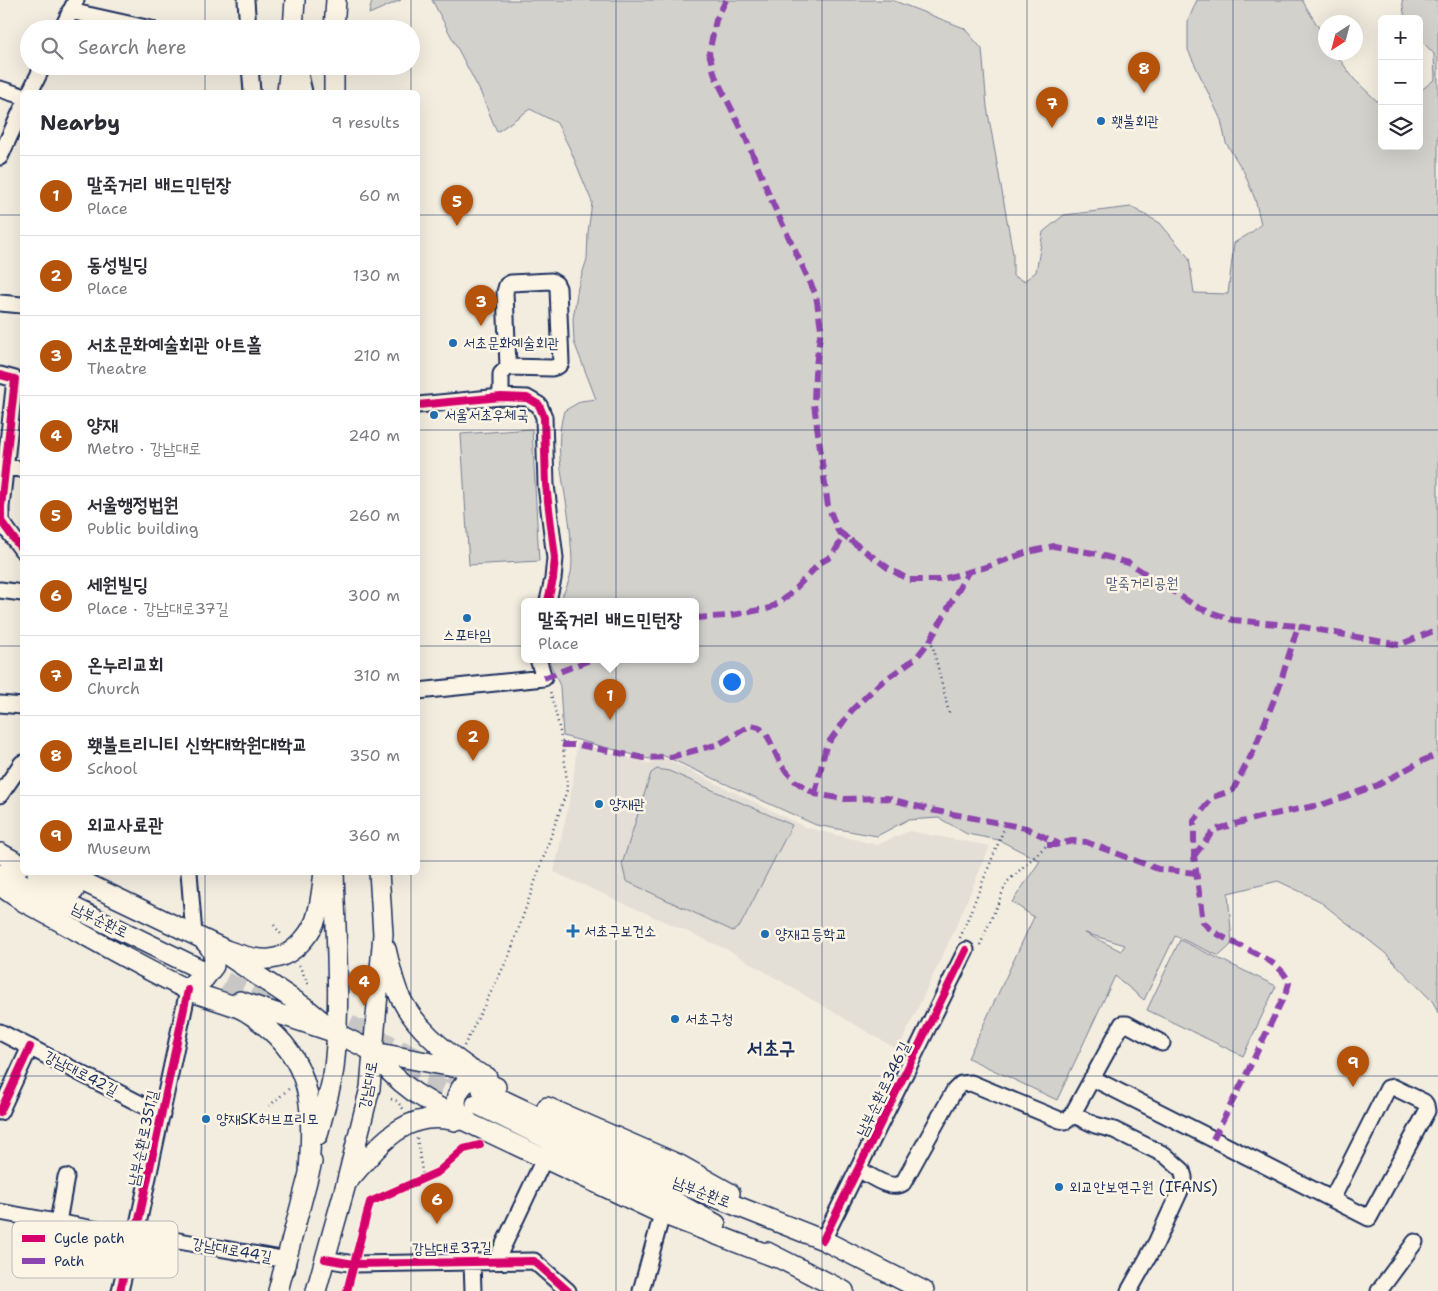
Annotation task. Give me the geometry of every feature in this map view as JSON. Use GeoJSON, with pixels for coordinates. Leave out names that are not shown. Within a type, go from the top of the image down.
{"type":"FeatureCollection","features":[{"type":"Feature","properties":{"kind":"main road"},"geometry":{"type":"LineString","coordinates":[[294,20],[295,0]]}},
{"type":"Feature","properties":{"kind":"main road"},"geometry":{"type":"LineString","coordinates":[[335,20],[336,0]]}},
{"type":"Feature","properties":{"kind":"main road"},"geometry":{"type":"LineString","coordinates":[[288,90],[289,75]]}},
{"type":"Feature","properties":{"kind":"main road"},"geometry":{"type":"LineString","coordinates":[[334,75],[334,90]]}},
{"type":"Feature","properties":{"kind":"main road"},"geometry":{"type":"LineString","coordinates":[[0,848],[20,855]]}},
{"type":"Feature","properties":{"kind":"main road"},"geometry":{"type":"LineString","coordinates":[[0,853],[20,864]]}},
{"type":"Feature","properties":{"kind":"main road","name":"남부순환로"},"geometry":{"type":"LineString","coordinates":[[0,874],[42,892],[200,949]]}},
{"type":"Feature","properties":{"kind":"main road","name":"남부순환로"},"geometry":{"type":"LineString","coordinates":[[43,875],[200,949]]}},
{"type":"Feature","properties":{"kind":"main road"},"geometry":{"type":"LineString","coordinates":[[67,875],[306,1008],[336,1033]]}},
{"type":"Feature","properties":{"kind":"main road"},"geometry":{"type":"LineString","coordinates":[[200,949],[262,960],[282,957],[299,945],[313,926],[320,902],[324,875]]}},
{"type":"Feature","properties":{"kind":"main road"},"geometry":{"type":"LineString","coordinates":[[278,1291],[310,1173],[333,1070],[337,977],[334,875]]}},
{"type":"Feature","properties":{"kind":"main road","name":"강남대로"},"geometry":{"type":"LineString","coordinates":[[316,1291],[370,1088],[383,934],[380,875]]}},
{"type":"Feature","properties":{"kind":"main road"},"geometry":{"type":"LineString","coordinates":[[0,886],[22,901],[188,990],[241,1009],[264,1025],[290,1050],[304,1078],[310,1100],[312,1121],[310,1173]]}},
{"type":"Feature","properties":{"kind":"main road"},"geometry":{"type":"LineString","coordinates":[[383,934],[397,990],[410,1014],[437,1043],[474,1071],[544,1106]]}},
{"type":"Feature","properties":{"kind":"main road"},"geometry":{"type":"LineString","coordinates":[[188,990],[188,982],[204,979],[214,966],[213,952],[208,945],[200,949]]}},
{"type":"Feature","properties":{"kind":"main road"},"geometry":{"type":"LineString","coordinates":[[188,990],[242,1001],[336,1033],[374,1052],[474,1071]]}},
{"type":"Feature","properties":{"kind":"main road"},"geometry":{"type":"LineString","coordinates":[[374,1052],[390,1073],[415,1093],[472,1126],[662,1214],[777,1258]]}},
{"type":"Feature","properties":{"kind":"main road"},"geometry":{"type":"LineString","coordinates":[[472,1126],[457,1109],[456,1100],[458,1092],[463,1086],[470,1080],[478,1080],[544,1106],[680,1165],[791,1226]]}},
{"type":"Feature","properties":{"kind":"main road","name":"남부순환로"},"geometry":{"type":"LineString","coordinates":[[844,1291],[777,1258],[479,1097],[676,1182],[824,1240],[924,1291]]}},
{"type":"Feature","properties":{"kind":"main road"},"geometry":{"type":"LineString","coordinates":[[346,1184],[381,1144],[411,1122],[428,1118],[472,1126]]}},
{"type":"Feature","properties":{"kind":"street"},"geometry":{"type":"LineString","coordinates":[[246,0],[247,20]]}},
{"type":"Feature","properties":{"kind":"street"},"geometry":{"type":"LineString","coordinates":[[66,20],[73,6],[120,20]]}},
{"type":"Feature","properties":{"kind":"street"},"geometry":{"type":"LineString","coordinates":[[31,90],[38,75]]}},
{"type":"Feature","properties":{"kind":"street"},"geometry":{"type":"LineString","coordinates":[[251,75],[252,90]]}},
{"type":"Feature","properties":{"kind":"street"},"geometry":{"type":"LineString","coordinates":[[300,75],[304,90]]}},
{"type":"Feature","properties":{"kind":"street"},"geometry":{"type":"LineString","coordinates":[[0,89],[20,95]]}},
{"type":"Feature","properties":{"kind":"street"},"geometry":{"type":"LineString","coordinates":[[0,157],[20,112]]}},
{"type":"Feature","properties":{"kind":"street"},"geometry":{"type":"LineString","coordinates":[[501,397],[501,374],[508,367],[552,368],[561,363],[558,288],[556,284],[551,282],[511,282],[507,285],[505,292],[508,367]]}},
{"type":"Feature","properties":{"kind":"street"},"geometry":{"type":"LineString","coordinates":[[0,303],[20,305]]}},
{"type":"Feature","properties":{"kind":"street"},"geometry":{"type":"LineString","coordinates":[[0,375],[15,379],[3,467],[1,520],[20,547]]}},
{"type":"Feature","properties":{"kind":"street"},"geometry":{"type":"LineString","coordinates":[[420,405],[501,397],[527,398],[539,405],[544,417],[546,485],[556,558],[549,598]]}},
{"type":"Feature","properties":{"kind":"street"},"geometry":{"type":"LineString","coordinates":[[3,467],[20,470]]}},
{"type":"Feature","properties":{"kind":"street"},"geometry":{"type":"LineString","coordinates":[[0,590],[20,593]]}},
{"type":"Feature","properties":{"kind":"street"},"geometry":{"type":"LineString","coordinates":[[420,691],[544,678],[539,663]]}},
{"type":"Feature","properties":{"kind":"street"},"geometry":{"type":"LineString","coordinates":[[0,704],[20,706]]}},
{"type":"Feature","properties":{"kind":"street"},"geometry":{"type":"LineString","coordinates":[[0,794],[20,766]]}},
{"type":"Feature","properties":{"kind":"street"},"geometry":{"type":"LineString","coordinates":[[189,875],[200,949]]}},
{"type":"Feature","properties":{"kind":"street","name":"남부순환로346길"},"geometry":{"type":"LineString","coordinates":[[824,1240],[966,950]]}},
{"type":"Feature","properties":{"kind":"street","name":"남부순환로351길"},"geometry":{"type":"LineString","coordinates":[[139,1221],[188,990]]}},
{"type":"Feature","properties":{"kind":"street"},"geometry":{"type":"LineString","coordinates":[[859,1169],[890,1185],[896,1186],[903,1183],[957,1086],[964,1083],[971,1083],[1062,1121],[1068,1120],[1122,1024],[1127,1024],[1162,1043]]}},
{"type":"Feature","properties":{"kind":"street","name":"강남대로42길"},"geometry":{"type":"LineString","coordinates":[[0,1032],[162,1115]]}},
{"type":"Feature","properties":{"kind":"street"},"geometry":{"type":"LineString","coordinates":[[0,1112],[30,1047]]}},
{"type":"Feature","properties":{"kind":"street"},"geometry":{"type":"LineString","coordinates":[[1092,1078],[1369,1218],[1427,1111],[1424,1102],[1393,1087],[1388,1088],[1332,1199]]}},
{"type":"Feature","properties":{"kind":"street"},"geometry":{"type":"LineString","coordinates":[[1072,1114],[1095,1125],[1114,1130],[1165,1155],[1182,1170],[1184,1182],[1156,1243],[1129,1291]]}},
{"type":"Feature","properties":{"kind":"street"},"geometry":{"type":"LineString","coordinates":[[496,1262],[544,1159]]}},
{"type":"Feature","properties":{"kind":"street"},"geometry":{"type":"LineString","coordinates":[[58,1221],[66,1177]]}},
{"type":"Feature","properties":{"kind":"street","name":"강남대로44길"},"geometry":{"type":"LineString","coordinates":[[0,1212],[52,1221]]}},
{"type":"Feature","properties":{"kind":"street"},"geometry":{"type":"LineString","coordinates":[[640,1291],[662,1214]]}},
{"type":"Feature","properties":{"kind":"street","name":"강남대로44길"},"geometry":{"type":"LineString","coordinates":[[178,1241],[287,1260]]}},
{"type":"Feature","properties":{"kind":"street"},"geometry":{"type":"LineString","coordinates":[[1379,1291],[1415,1242]]}},
{"type":"Feature","properties":{"kind":"street"},"geometry":{"type":"LineString","coordinates":[[285,1291],[287,1260]]}},
{"type":"Feature","properties":{"kind":"street","name":"강남대로37길"},"geometry":{"type":"LineString","coordinates":[[325,1260],[354,1264],[534,1261],[568,1291]]}},
{"type":"Feature","properties":{"kind":"street","name":"강남대로37길"},"geometry":{"type":"LineString","coordinates":[[472,1261],[472,1291]]}},
{"type":"Feature","properties":{"kind":"street","name":"남부순환로351길"},"geometry":{"type":"LineString","coordinates":[[120,1291],[123,1278]]}},
{"type":"Feature","properties":{"kind":"path"},"geometry":{"type":"LineString","coordinates":[[932,639],[949,712]]}},
{"type":"Feature","properties":{"kind":"path"},"geometry":{"type":"LineString","coordinates":[[462,1051],[509,956],[567,790],[566,763],[556,712],[544,678]]}},
{"type":"Feature","properties":{"kind":"path"},"geometry":{"type":"LineString","coordinates":[[1006,824],[960,938],[966,950],[978,950],[1007,882],[1047,845]]}},
{"type":"Feature","properties":{"kind":"path"},"geometry":{"type":"LineString","coordinates":[[274,924],[285,939]]}},
{"type":"Feature","properties":{"kind":"path"},"geometry":{"type":"LineString","coordinates":[[297,962],[309,986]]}},
{"type":"Feature","properties":{"kind":"path"},"geometry":{"type":"LineString","coordinates":[[269,1106],[294,1085]]}},
{"type":"Feature","properties":{"kind":"path"},"geometry":{"type":"LineString","coordinates":[[391,1099],[397,1102],[407,1113]]}},
{"type":"Feature","properties":{"kind":"path"},"geometry":{"type":"LineString","coordinates":[[414,1182],[427,1177],[416,1134]]}},
{"type":"Feature","properties":{"kind":"shaded area"},"geometry":{"type":"Polygon","coordinates":[[[577,743],[650,764],[662,757],[805,827],[877,845],[909,831],[990,846],[955,929],[898,1050],[728,950],[554,872],[573,783],[577,743]]]}},
{"type":"Feature","properties":{"kind":"green space"},"geometry":{"type":"Polygon","coordinates":[[[372,0],[401,0],[369,14],[372,0]]]}},
{"type":"Feature","properties":{"kind":"green space","name":"말죽거리공원"},"geometry":{"type":"Polygon","coordinates":[[[432,0],[892,0],[964,28],[982,49],[987,107],[1013,254],[1013,276],[1024,281],[1036,272],[1043,232],[1064,215],[1131,207],[1160,223],[1189,258],[1194,293],[1228,294],[1234,243],[1261,224],[1255,199],[1244,172],[1226,143],[1221,120],[1188,50],[1188,21],[1197,0],[1302,0],[1318,26],[1318,60],[1340,60],[1354,79],[1378,102],[1378,150],[1423,150],[1423,89],[1435,79],[1434,54],[1423,42],[1423,15],[1404,15],[1402,0],[1438,0],[1438,1013],[1433,1002],[1385,953],[1318,900],[1278,881],[1228,893],[1232,944],[1219,956],[1175,936],[1144,1000],[1115,976],[1057,1100],[968,1058],[1034,917],[1012,902],[1040,861],[999,840],[967,834],[939,818],[907,820],[877,836],[816,825],[660,754],[649,759],[563,736],[560,686],[550,663],[699,663],[699,598],[561,598],[569,580],[572,563],[570,528],[560,461],[561,428],[564,411],[581,401],[596,399],[574,342],[573,319],[578,287],[587,259],[592,202],[557,123],[530,109],[497,132],[480,91],[432,0]],[[1085,933],[1121,951],[1125,945],[1085,933]]]}},
{"type":"Feature","properties":{"kind":"green space"},"geometry":{"type":"Polygon","coordinates":[[[532,429],[539,561],[469,565],[461,434],[532,429]]]}},
{"type":"Feature","properties":{"kind":"green space"},"geometry":{"type":"Polygon","coordinates":[[[657,769],[669,771],[792,825],[740,926],[733,931],[626,881],[622,864],[651,773],[657,769]]]}},
{"type":"Feature","properties":{"kind":"green space"},"geometry":{"type":"Polygon","coordinates":[[[1180,940],[1276,986],[1243,1056],[1147,1010],[1180,940]]]}},
{"type":"Feature","properties":{"kind":"tunnel"},"geometry":{"type":"LineString","coordinates":[[200,969],[280,1008]]}},
{"type":"Feature","properties":{"kind":"tunnel"},"geometry":{"type":"LineString","coordinates":[[324,1012],[481,1089]]}},
{"type":"Feature","properties":{"kind":"tunnel"},"geometry":{"type":"LineString","coordinates":[[376,1055],[476,1104]]}},
{"type":"Feature","properties":{"kind":"marked path"},"geometry":{"type":"LineString","coordinates":[[726,0],[716,20],[709,53],[715,76],[745,136],[773,204],[816,295],[821,328],[815,373],[814,404],[828,506],[838,531],[888,568],[909,580],[939,580],[986,567],[1025,553],[1054,546],[1093,553],[1129,563],[1199,608],[1233,620],[1298,626]]}},
{"type":"Feature","properties":{"kind":"marked path"},"geometry":{"type":"LineString","coordinates":[[699,618],[727,616],[770,608],[789,595],[820,563],[832,556],[844,536],[848,539]]}},
{"type":"Feature","properties":{"kind":"marked path"},"geometry":{"type":"LineString","coordinates":[[815,794],[826,746],[852,710],[878,685],[917,657],[931,639],[968,572]]}},
{"type":"Feature","properties":{"kind":"marked path"},"geometry":{"type":"LineString","coordinates":[[1213,1139],[1243,1081],[1289,983],[1284,973],[1274,964],[1223,937],[1203,922],[1194,856],[1194,821],[1213,797],[1233,790],[1254,750],[1279,687],[1298,626],[1399,645],[1438,629]]}},
{"type":"Feature","properties":{"kind":"marked path"},"geometry":{"type":"LineString","coordinates":[[544,678],[582,663]]}},
{"type":"Feature","properties":{"kind":"marked path"},"geometry":{"type":"LineString","coordinates":[[562,745],[579,745],[644,758],[671,757],[719,744],[751,725],[759,727],[768,737],[781,765],[795,781],[815,794],[844,799],[887,798],[931,810],[1026,828],[1059,844]]}},
{"type":"Feature","properties":{"kind":"marked path"},"geometry":{"type":"LineString","coordinates":[[1194,856],[1214,830],[1260,817],[1324,804],[1378,785],[1438,754]]}},
{"type":"Feature","properties":{"kind":"marked path"},"geometry":{"type":"LineString","coordinates":[[1047,845],[1072,841],[1086,842],[1158,869],[1196,873]]}},
{"type":"Feature","properties":{"kind":"cycle path"},"geometry":{"type":"LineString","coordinates":[[0,375],[15,379],[1,521],[20,547]]}},
{"type":"Feature","properties":{"kind":"cycle path"},"geometry":{"type":"LineString","coordinates":[[420,405],[501,397],[527,398],[539,405],[544,417],[546,485],[555,558],[549,598]]}},
{"type":"Feature","properties":{"kind":"cycle path"},"geometry":{"type":"LineString","coordinates":[[823,1240],[966,950]]}},
{"type":"Feature","properties":{"kind":"cycle path"},"geometry":{"type":"LineString","coordinates":[[139,1221],[188,990]]}},
{"type":"Feature","properties":{"kind":"cycle path"},"geometry":{"type":"LineString","coordinates":[[0,1112],[30,1047]]}},
{"type":"Feature","properties":{"kind":"cycle path"},"geometry":{"type":"LineString","coordinates":[[347,1291],[370,1202],[438,1172],[464,1149],[480,1145]]}},
{"type":"Feature","properties":{"kind":"cycle path"},"geometry":{"type":"LineString","coordinates":[[325,1259],[354,1264],[534,1261],[568,1291]]}},
{"type":"Feature","properties":{"kind":"cycle path"},"geometry":{"type":"LineString","coordinates":[[120,1291],[123,1278]]}},
{"type":"Feature","properties":{"kind":"place","name":"횃불트리니티 신학대학원대학교"},"geometry":{"type":"Point","coordinates":[1144,93]}},
{"type":"Feature","properties":{"kind":"place","name":"횃불회관"},"geometry":{"type":"Point","coordinates":[1101,121]}},
{"type":"Feature","properties":{"kind":"place","name":"온누리교회"},"geometry":{"type":"Point","coordinates":[1052,128]}},
{"type":"Feature","properties":{"kind":"place","name":"서울행정법원"},"geometry":{"type":"Point","coordinates":[457,226]}},
{"type":"Feature","properties":{"kind":"place","name":"서초문화예술회관 아트홀"},"geometry":{"type":"Point","coordinates":[481,326]}},
{"type":"Feature","properties":{"kind":"place","name":"서초문화예술회관"},"geometry":{"type":"Point","coordinates":[453,343]}},
{"type":"Feature","properties":{"kind":"place","name":"서울서초우체국"},"geometry":{"type":"Point","coordinates":[434,415]}},
{"type":"Feature","properties":{"kind":"place","name":"스포타임"},"geometry":{"type":"Point","coordinates":[467,618]}},
{"type":"Feature","properties":{"kind":"place","name":"말죽거리 배드민턴장"},"geometry":{"type":"Point","coordinates":[610,720]}},
{"type":"Feature","properties":{"kind":"place","name":"동성빌딩"},"geometry":{"type":"Point","coordinates":[473,761]}},
{"type":"Feature","properties":{"kind":"place","name":"양재관"},"geometry":{"type":"Point","coordinates":[599,804]}},
{"type":"Feature","properties":{"kind":"place","name":"서초구보건소"},"geometry":{"type":"Point","coordinates":[573,931]}},
{"type":"Feature","properties":{"kind":"place","name":"양재고등학교"},"geometry":{"type":"Point","coordinates":[765,934]}},
{"type":"Feature","properties":{"kind":"place","name":"양재"},"geometry":{"type":"Point","coordinates":[364,1006]}},
{"type":"Feature","properties":{"kind":"place","name":"서초구청"},"geometry":{"type":"Point","coordinates":[675,1019]}},
{"type":"Feature","properties":{"kind":"place","name":"외교사료관"},"geometry":{"type":"Point","coordinates":[1353,1087]}},
{"type":"Feature","properties":{"kind":"place","name":"양재SK허브프리모"},"geometry":{"type":"Point","coordinates":[206,1119]}},
{"type":"Feature","properties":{"kind":"place","name":"외교안보연구원 (IFANS)"},"geometry":{"type":"Point","coordinates":[1059,1187]}},
{"type":"Feature","properties":{"kind":"place","name":"세원빌딩"},"geometry":{"type":"Point","coordinates":[437,1224]}},
{"type":"Feature","properties":{"kind":"district","name":"서초구"},"geometry":{"type":"Point","coordinates":[771,1048]}}]}
